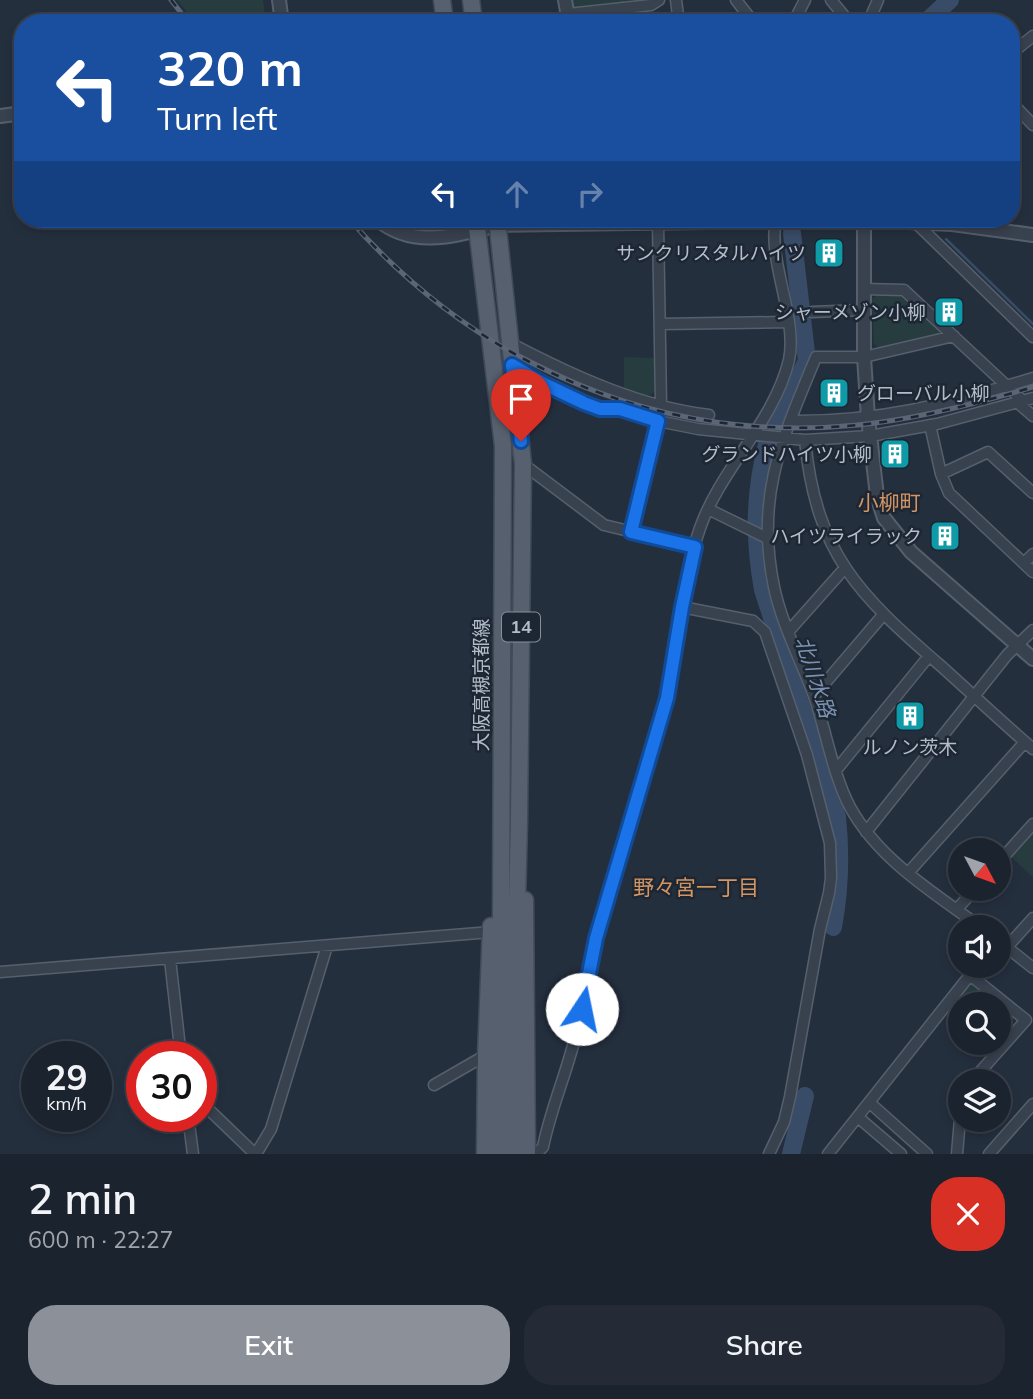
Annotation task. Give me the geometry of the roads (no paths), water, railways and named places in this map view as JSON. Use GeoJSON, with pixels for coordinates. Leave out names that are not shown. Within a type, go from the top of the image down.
{"type":"FeatureCollection","features":[{"type":"Feature","properties":{"kind":"main road","name":"大阪高槻京都線"},"geometry":{"type":"LineString","coordinates":[[477,228],[503,446],[501,820],[511,1154]]}},
{"type":"Feature","properties":{"kind":"main road","name":"大阪高槻京都線"},"geometry":{"type":"LineString","coordinates":[[499,228],[523,464],[519,821],[500,1154]]}},
{"type":"Feature","properties":{"kind":"main road"},"geometry":{"type":"LineString","coordinates":[[485,1154],[494,839],[501,820]]}},
{"type":"Feature","properties":{"kind":"main road"},"geometry":{"type":"LineString","coordinates":[[519,821],[527,921],[527,1154]]}},
{"type":"Feature","properties":{"kind":"street"},"geometry":{"type":"LineString","coordinates":[[590,14],[651,5],[659,0]]}},
{"type":"Feature","properties":{"kind":"street"},"geometry":{"type":"LineString","coordinates":[[736,0],[747,14]]}},
{"type":"Feature","properties":{"kind":"street"},"geometry":{"type":"LineString","coordinates":[[831,0],[843,14]]}},
{"type":"Feature","properties":{"kind":"street"},"geometry":{"type":"LineString","coordinates":[[622,8],[623,14]]}},
{"type":"Feature","properties":{"kind":"street"},"geometry":{"type":"LineString","coordinates":[[1020,111],[1033,125]]}},
{"type":"Feature","properties":{"kind":"street"},"geometry":{"type":"LineString","coordinates":[[390,228],[419,239],[462,228]]}},
{"type":"Feature","properties":{"kind":"street"},"geometry":{"type":"LineString","coordinates":[[631,532],[661,405],[659,228]]}},
{"type":"Feature","properties":{"kind":"street"},"geometry":{"type":"LineString","coordinates":[[536,1154],[543,1147],[577,1032],[596,938],[627,826],[658,736],[695,547],[708,509],[782,383],[789,358],[790,336],[776,228]]}},
{"type":"Feature","properties":{"kind":"street"},"geometry":{"type":"LineString","coordinates":[[864,228],[864,357],[868,418],[877,496],[884,519],[911,552],[1033,659]]}},
{"type":"Feature","properties":{"kind":"street"},"geometry":{"type":"LineString","coordinates":[[922,228],[1033,337]]}},
{"type":"Feature","properties":{"kind":"street"},"geometry":{"type":"LineString","coordinates":[[990,228],[1033,235]]}},
{"type":"Feature","properties":{"kind":"street"},"geometry":{"type":"LineString","coordinates":[[864,289],[905,289],[1025,401],[1033,415]]}},
{"type":"Feature","properties":{"kind":"street"},"geometry":{"type":"LineString","coordinates":[[812,312],[864,310]]}},
{"type":"Feature","properties":{"kind":"street"},"geometry":{"type":"LineString","coordinates":[[660,324],[788,321]]}},
{"type":"Feature","properties":{"kind":"street"},"geometry":{"type":"LineString","coordinates":[[954,336],[864,357],[816,357],[783,437],[771,482],[764,536],[775,588],[849,805],[866,832],[898,865],[965,915]]}},
{"type":"Feature","properties":{"kind":"street"},"geometry":{"type":"LineString","coordinates":[[510,343],[583,378],[661,405],[709,415]]}},
{"type":"Feature","properties":{"kind":"street"},"geometry":{"type":"LineString","coordinates":[[512,365],[544,384],[600,409],[620,409],[658,421],[730,433],[805,440],[870,436],[930,425],[1025,401]]}},
{"type":"Feature","properties":{"kind":"street"},"geometry":{"type":"LineString","coordinates":[[790,421],[836,421],[915,411],[1033,378]]}},
{"type":"Feature","properties":{"kind":"street"},"geometry":{"type":"LineString","coordinates":[[930,425],[948,493],[1033,572]]}},
{"type":"Feature","properties":{"kind":"street"},"geometry":{"type":"LineString","coordinates":[[805,440],[811,487],[844,569],[883,615],[1029,745],[908,873]]}},
{"type":"Feature","properties":{"kind":"street"},"geometry":{"type":"LineString","coordinates":[[941,474],[988,452],[1033,493]]}},
{"type":"Feature","properties":{"kind":"street"},"geometry":{"type":"LineString","coordinates":[[523,464],[604,525],[695,547]]}},
{"type":"Feature","properties":{"kind":"street"},"geometry":{"type":"LineString","coordinates":[[708,509],[764,536]]}},
{"type":"Feature","properties":{"kind":"street"},"geometry":{"type":"LineString","coordinates":[[1024,563],[1033,554]]}},
{"type":"Feature","properties":{"kind":"street"},"geometry":{"type":"LineString","coordinates":[[789,632],[844,569]]}},
{"type":"Feature","properties":{"kind":"street"},"geometry":{"type":"LineString","coordinates":[[682,607],[753,621],[765,632],[807,755],[830,843],[829,893],[790,1097],[784,1122],[769,1154]]}},
{"type":"Feature","properties":{"kind":"street"},"geometry":{"type":"LineString","coordinates":[[814,696],[883,615]]}},
{"type":"Feature","properties":{"kind":"street"},"geometry":{"type":"LineString","coordinates":[[866,832],[974,696],[1033,630]]}},
{"type":"Feature","properties":{"kind":"street"},"geometry":{"type":"LineString","coordinates":[[837,769],[929,656]]}},
{"type":"Feature","properties":{"kind":"street"},"geometry":{"type":"LineString","coordinates":[[1012,847],[1033,824]]}},
{"type":"Feature","properties":{"kind":"street"},"geometry":{"type":"LineString","coordinates":[[957,909],[964,901]]}},
{"type":"Feature","properties":{"kind":"street"},"geometry":{"type":"LineString","coordinates":[[1011,937],[1033,918]]}},
{"type":"Feature","properties":{"kind":"street"},"geometry":{"type":"LineString","coordinates":[[0,972],[491,932]]}},
{"type":"Feature","properties":{"kind":"street"},"geometry":{"type":"LineString","coordinates":[[217,1117],[255,1154],[271,1129],[327,946]]}},
{"type":"Feature","properties":{"kind":"street"},"geometry":{"type":"LineString","coordinates":[[1011,950],[1033,968]]}},
{"type":"Feature","properties":{"kind":"street"},"geometry":{"type":"LineString","coordinates":[[170,959],[179,1041]]}},
{"type":"Feature","properties":{"kind":"street"},"geometry":{"type":"LineString","coordinates":[[828,1154],[859,1118],[966,978]]}},
{"type":"Feature","properties":{"kind":"street"},"geometry":{"type":"LineString","coordinates":[[981,978],[1027,1020],[983,1069]]}},
{"type":"Feature","properties":{"kind":"street"},"geometry":{"type":"LineString","coordinates":[[434,1085],[486,1055]]}},
{"type":"Feature","properties":{"kind":"street"},"geometry":{"type":"LineString","coordinates":[[870,1103],[927,1154]]}},
{"type":"Feature","properties":{"kind":"street"},"geometry":{"type":"LineString","coordinates":[[989,1154],[1033,1104]]}},
{"type":"Feature","properties":{"kind":"street"},"geometry":{"type":"LineString","coordinates":[[859,1118],[901,1154]]}},
{"type":"Feature","properties":{"kind":"street"},"geometry":{"type":"LineString","coordinates":[[190,1132],[193,1154]]}},
{"type":"Feature","properties":{"kind":"street"},"geometry":{"type":"LineString","coordinates":[[957,1154],[959,1132]]}},
{"type":"Feature","properties":{"kind":"waterway","name":"北川水路"},"geometry":{"type":"LineString","coordinates":[[935,14],[950,0]]}},
{"type":"Feature","properties":{"kind":"waterway","name":"北川水路"},"geometry":{"type":"LineString","coordinates":[[775,424],[807,361],[792,233]]}},
{"type":"Feature","properties":{"kind":"waterway"},"geometry":{"type":"LineString","coordinates":[[946,239],[1033,324]]}},
{"type":"Feature","properties":{"kind":"waterway","name":"北川水路"},"geometry":{"type":"LineString","coordinates":[[768,441],[758,497],[760,571],[763,590],[837,817],[839,872],[833,927]]}},
{"type":"Feature","properties":{"kind":"waterway","name":"北川水路"},"geometry":{"type":"LineString","coordinates":[[791,1154],[805,1096]]}},
{"type":"Feature","properties":{"kind":"railway"},"geometry":{"type":"LineString","coordinates":[[171,0],[182,14]]}},
{"type":"Feature","properties":{"kind":"railway"},"geometry":{"type":"LineString","coordinates":[[358,228],[400,271],[456,316],[515,354],[578,385],[645,407],[714,422],[785,428],[858,425],[947,410],[1033,387]]}},
{"type":"Feature","properties":{"kind":"place","name":"サンクリスタルハイツ"},"geometry":{"type":"Point","coordinates":[829,253]}},
{"type":"Feature","properties":{"kind":"place","name":"シャーメゾン小柳"},"geometry":{"type":"Point","coordinates":[949,312]}},
{"type":"Feature","properties":{"kind":"place","name":"グローバル小柳"},"geometry":{"type":"Point","coordinates":[834,393]}},
{"type":"Feature","properties":{"kind":"place","name":"グランドハイツ小柳"},"geometry":{"type":"Point","coordinates":[895,454]}},
{"type":"Feature","properties":{"kind":"place","name":"ハイツライラック"},"geometry":{"type":"Point","coordinates":[945,536]}},
{"type":"Feature","properties":{"kind":"place","name":"ルノン茨木"},"geometry":{"type":"Point","coordinates":[910,716]}},
{"type":"Feature","properties":{"kind":"district","name":"小柳町"},"geometry":{"type":"Point","coordinates":[889,503]}},
{"type":"Feature","properties":{"kind":"district","name":"野々宮一丁目"},"geometry":{"type":"Point","coordinates":[696,888]}}]}
